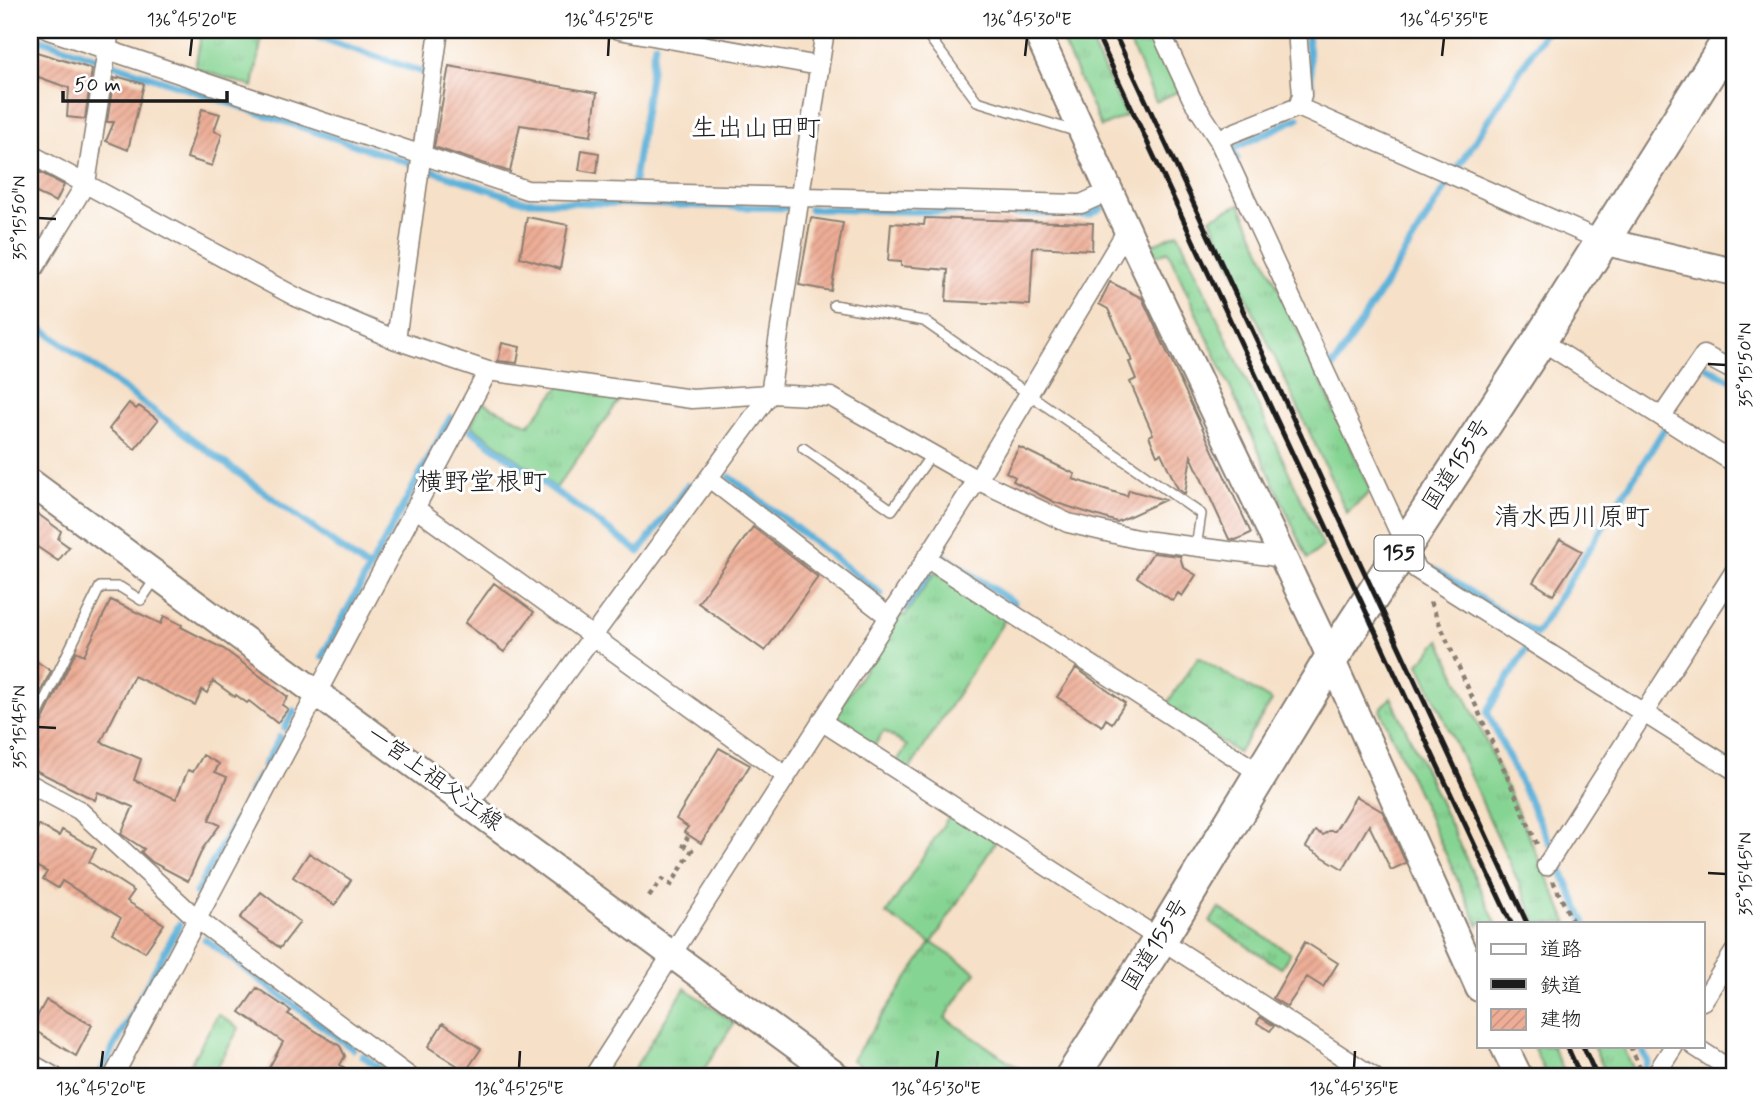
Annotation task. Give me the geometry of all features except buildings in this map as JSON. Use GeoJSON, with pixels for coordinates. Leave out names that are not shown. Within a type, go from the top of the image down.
{"type":"FeatureCollection","features":[{"type":"Feature","properties":{"kind":"highway","name":"国道155号"},"geometry":{"type":"LineString","coordinates":[[1072,1077],[1161,939],[1331,659],[1411,556],[1540,340],[1734,32]]}},
{"type":"Feature","properties":{"kind":"street"},"geometry":{"type":"LineString","coordinates":[[48,30],[105,58],[422,154],[527,190],[1081,204],[1110,191]]}},
{"type":"Feature","properties":{"kind":"street"},"geometry":{"type":"LineString","coordinates":[[30,275],[86,183],[110,30]]}},
{"type":"Feature","properties":{"kind":"street"},"geometry":{"type":"LineString","coordinates":[[396,341],[439,30]]}},
{"type":"Feature","properties":{"kind":"street"},"geometry":{"type":"LineString","coordinates":[[619,30],[819,66]]}},
{"type":"Feature","properties":{"kind":"street"},"geometry":{"type":"LineString","coordinates":[[468,805],[770,394],[825,30]]}},
{"type":"Feature","properties":{"kind":"street"},"geometry":{"type":"LineString","coordinates":[[1036,30],[1331,659],[1477,984]]}},
{"type":"Feature","properties":{"kind":"street"},"geometry":{"type":"LineString","coordinates":[[1160,30],[1192,99],[1218,139],[1411,556],[1734,770]]}},
{"type":"Feature","properties":{"kind":"street"},"geometry":{"type":"LineString","coordinates":[[1297,30],[1302,95],[1298,107]]}},
{"type":"Feature","properties":{"kind":"street"},"geometry":{"type":"LineString","coordinates":[[1218,139],[1298,107],[1602,241],[1734,272]]}},
{"type":"Feature","properties":{"kind":"street"},"geometry":{"type":"LineString","coordinates":[[30,153],[296,297],[396,341],[488,370],[692,399],[770,394],[831,397],[977,480],[1068,523],[1136,539],[1284,558]]}},
{"type":"Feature","properties":{"kind":"street"},"geometry":{"type":"LineString","coordinates":[[593,1077],[977,480],[1128,230]]}},
{"type":"Feature","properties":{"kind":"street"},"geometry":{"type":"LineString","coordinates":[[1540,340],[1734,463]]}},
{"type":"Feature","properties":{"kind":"street"},"geometry":{"type":"LineString","coordinates":[[1662,416],[1704,355],[1734,371]]}},
{"type":"Feature","properties":{"kind":"street"},"geometry":{"type":"LineString","coordinates":[[113,1077],[488,370]]}},
{"type":"Feature","properties":{"kind":"street"},"geometry":{"type":"LineString","coordinates":[[709,478],[889,617]]}},
{"type":"Feature","properties":{"kind":"street","name":"一宮上祖父江線"},"geometry":{"type":"LineString","coordinates":[[30,482],[838,1077]]}},
{"type":"Feature","properties":{"kind":"street"},"geometry":{"type":"LineString","coordinates":[[415,508],[786,776]]}},
{"type":"Feature","properties":{"kind":"street"},"geometry":{"type":"LineString","coordinates":[[926,558],[1261,774]]}},
{"type":"Feature","properties":{"kind":"street"},"geometry":{"type":"LineString","coordinates":[[1546,866],[1734,572]]}},
{"type":"Feature","properties":{"kind":"street"},"geometry":{"type":"LineString","coordinates":[[821,721],[1374,1077]]}},
{"type":"Feature","properties":{"kind":"street"},"geometry":{"type":"LineString","coordinates":[[30,784],[79,810],[197,919],[410,1077]]}},
{"type":"Feature","properties":{"kind":"street"},"geometry":{"type":"LineString","coordinates":[[1704,999],[1734,952]]}},
{"type":"Feature","properties":{"kind":"street"},"geometry":{"type":"LineString","coordinates":[[1505,1048],[1518,1077]]}},
{"type":"Feature","properties":{"kind":"street"},"geometry":{"type":"LineString","coordinates":[[1654,1077],[1673,1048]]}},
{"type":"Feature","properties":{"kind":"street"},"geometry":{"type":"LineString","coordinates":[[1696,1048],[1734,1072]]}},
{"type":"Feature","properties":{"kind":"street"},"geometry":{"type":"LineString","coordinates":[[30,1063],[55,1077]]}},
{"type":"Feature","properties":{"kind":"lane"},"geometry":{"type":"LineString","coordinates":[[924,30],[977,101],[1083,134]]}},
{"type":"Feature","properties":{"kind":"lane"},"geometry":{"type":"LineString","coordinates":[[834,306],[924,321],[1201,514],[1196,548]]}},
{"type":"Feature","properties":{"kind":"lane"},"geometry":{"type":"LineString","coordinates":[[803,448],[892,510],[932,454]]}},
{"type":"Feature","properties":{"kind":"lane"},"geometry":{"type":"LineString","coordinates":[[30,730],[100,587],[120,587],[141,600],[157,576]]}},
{"type":"Feature","properties":{"kind":"path"},"geometry":{"type":"LineString","coordinates":[[1411,556],[1573,922]]}},
{"type":"Feature","properties":{"kind":"path"},"geometry":{"type":"LineString","coordinates":[[649,897],[662,879],[671,885],[692,850],[683,845],[688,837]]}},
{"type":"Feature","properties":{"kind":"path"},"geometry":{"type":"LineString","coordinates":[[1631,1048],[1644,1077]]}},
{"type":"Feature","properties":{"kind":"green space"},"geometry":{"type":"Polygon","coordinates":[[[202,30],[263,30],[253,87],[195,68],[202,30]]]}},
{"type":"Feature","properties":{"kind":"green space"},"geometry":{"type":"Polygon","coordinates":[[[1057,30],[1085,30],[1126,116],[1101,127],[1057,30]]]}},
{"type":"Feature","properties":{"kind":"green space"},"geometry":{"type":"Polygon","coordinates":[[[1124,30],[1152,30],[1181,90],[1156,102],[1124,30]]]}},
{"type":"Feature","properties":{"kind":"green space"},"geometry":{"type":"Polygon","coordinates":[[[1240,204],[1371,491],[1347,513],[1210,218],[1240,204]]]}},
{"type":"Feature","properties":{"kind":"green space"},"geometry":{"type":"Polygon","coordinates":[[[1178,233],[1323,546],[1308,559],[1168,251],[1156,256],[1151,245],[1178,233]]]}},
{"type":"Feature","properties":{"kind":"green space"},"geometry":{"type":"Polygon","coordinates":[[[560,386],[622,397],[556,488],[471,425],[482,402],[529,425],[560,386]]]}},
{"type":"Feature","properties":{"kind":"green space"},"geometry":{"type":"Polygon","coordinates":[[[935,572],[1006,618],[910,769],[897,761],[907,746],[884,731],[874,746],[840,725],[835,715],[901,614],[905,616],[935,572]]]}},
{"type":"Feature","properties":{"kind":"green space"},"geometry":{"type":"Polygon","coordinates":[[[1440,640],[1568,922],[1537,922],[1419,664],[1440,640]]]}},
{"type":"Feature","properties":{"kind":"green space"},"geometry":{"type":"Polygon","coordinates":[[[1198,657],[1272,701],[1238,753],[1166,705],[1198,657]]]}},
{"type":"Feature","properties":{"kind":"green space"},"geometry":{"type":"Polygon","coordinates":[[[1391,697],[1496,922],[1477,923],[1380,710],[1391,697]]]}},
{"type":"Feature","properties":{"kind":"green space"},"geometry":{"type":"Polygon","coordinates":[[[951,813],[996,841],[932,943],[976,972],[945,1018],[1032,1077],[957,1077],[940,1067],[932,1077],[876,1077],[852,1060],[931,943],[886,914],[951,813]]]}},
{"type":"Feature","properties":{"kind":"green space"},"geometry":{"type":"Polygon","coordinates":[[[1219,908],[1290,953],[1281,968],[1210,922],[1219,908]]]}},
{"type":"Feature","properties":{"kind":"green space"},"geometry":{"type":"Polygon","coordinates":[[[685,988],[734,1023],[699,1077],[629,1077],[685,988]]]}},
{"type":"Feature","properties":{"kind":"green space"},"geometry":{"type":"Polygon","coordinates":[[[218,1014],[239,1028],[212,1077],[183,1077],[218,1014]]]}},
{"type":"Feature","properties":{"kind":"green space"},"geometry":{"type":"Polygon","coordinates":[[[1534,1048],[1553,1048],[1567,1077],[1547,1077],[1534,1048]]]}},
{"type":"Feature","properties":{"kind":"green space"},"geometry":{"type":"Polygon","coordinates":[[[1594,1048],[1624,1048],[1635,1073],[1629,1077],[1608,1077],[1594,1048]]]}},
{"type":"Feature","properties":{"kind":"waterway"},"geometry":{"type":"LineString","coordinates":[[297,30],[425,73]]}},
{"type":"Feature","properties":{"kind":"waterway"},"geometry":{"type":"LineString","coordinates":[[1307,30],[1312,100]]}},
{"type":"Feature","properties":{"kind":"waterway"},"geometry":{"type":"LineString","coordinates":[[1459,166],[1546,30]]}},
{"type":"Feature","properties":{"kind":"waterway"},"geometry":{"type":"LineString","coordinates":[[30,36],[409,163]]}},
{"type":"Feature","properties":{"kind":"waterway"},"geometry":{"type":"LineString","coordinates":[[633,187],[655,44]]}},
{"type":"Feature","properties":{"kind":"waterway"},"geometry":{"type":"LineString","coordinates":[[1237,159],[1232,149],[1298,118]]}},
{"type":"Feature","properties":{"kind":"waterway"},"geometry":{"type":"LineString","coordinates":[[431,170],[523,201],[786,208]]}},
{"type":"Feature","properties":{"kind":"waterway"},"geometry":{"type":"LineString","coordinates":[[1330,364],[1332,369],[1448,184]]}},
{"type":"Feature","properties":{"kind":"waterway"},"geometry":{"type":"LineString","coordinates":[[810,209],[1089,215],[1102,208]]}},
{"type":"Feature","properties":{"kind":"waterway"},"geometry":{"type":"LineString","coordinates":[[30,320],[369,569]]}},
{"type":"Feature","properties":{"kind":"waterway"},"geometry":{"type":"LineString","coordinates":[[1707,367],[1734,382]]}},
{"type":"Feature","properties":{"kind":"waterway"},"geometry":{"type":"LineString","coordinates":[[322,657],[451,417]]}},
{"type":"Feature","properties":{"kind":"waterway"},"geometry":{"type":"LineString","coordinates":[[1435,570],[1536,634],[1665,428]]}},
{"type":"Feature","properties":{"kind":"waterway"},"geometry":{"type":"LineString","coordinates":[[471,430],[639,552],[688,485]]}},
{"type":"Feature","properties":{"kind":"waterway"},"geometry":{"type":"LineString","coordinates":[[730,477],[881,594]]}},
{"type":"Feature","properties":{"kind":"waterway"},"geometry":{"type":"LineString","coordinates":[[942,555],[1014,603]]}},
{"type":"Feature","properties":{"kind":"waterway"},"geometry":{"type":"LineString","coordinates":[[905,608],[929,573]]}},
{"type":"Feature","properties":{"kind":"waterway"},"geometry":{"type":"LineString","coordinates":[[1527,648],[1487,712],[1550,844]]}},
{"type":"Feature","properties":{"kind":"waterway"},"geometry":{"type":"LineString","coordinates":[[285,728],[294,711]]}},
{"type":"Feature","properties":{"kind":"waterway"},"geometry":{"type":"LineString","coordinates":[[264,766],[280,737]]}},
{"type":"Feature","properties":{"kind":"waterway"},"geometry":{"type":"LineString","coordinates":[[246,801],[259,776]]}},
{"type":"Feature","properties":{"kind":"waterway"},"geometry":{"type":"LineString","coordinates":[[196,893],[237,818]]}},
{"type":"Feature","properties":{"kind":"waterway"},"geometry":{"type":"LineString","coordinates":[[1558,863],[1585,922]]}},
{"type":"Feature","properties":{"kind":"waterway"},"geometry":{"type":"LineString","coordinates":[[98,1077],[179,925]]}},
{"type":"Feature","properties":{"kind":"waterway"},"geometry":{"type":"LineString","coordinates":[[205,939],[353,1049]]}},
{"type":"Feature","properties":{"kind":"waterway"},"geometry":{"type":"LineString","coordinates":[[1641,1048],[1648,1062],[1645,1066]]}},
{"type":"Feature","properties":{"kind":"waterway"},"geometry":{"type":"LineString","coordinates":[[363,1056],[391,1077]]}},
{"type":"Feature","properties":{"kind":"railway"},"geometry":{"type":"LineString","coordinates":[[1095,30],[1511,922]]}},
{"type":"Feature","properties":{"kind":"railway"},"geometry":{"type":"LineString","coordinates":[[1113,30],[1527,922]]}},
{"type":"Feature","properties":{"kind":"railway"},"geometry":{"type":"LineString","coordinates":[[1568,1048],[1581,1077]]}},
{"type":"Feature","properties":{"kind":"railway"},"geometry":{"type":"LineString","coordinates":[[1584,1048],[1597,1077]]}},
{"type":"Feature","properties":{"kind":"district","name":"生出山田町"},"geometry":{"type":"Point","coordinates":[756,129]}},
{"type":"Feature","properties":{"kind":"district","name":"横野堂根町"},"geometry":{"type":"Point","coordinates":[482,483]}},
{"type":"Feature","properties":{"kind":"district","name":"清水西川原町"},"geometry":{"type":"Point","coordinates":[1572,518]}}]}
